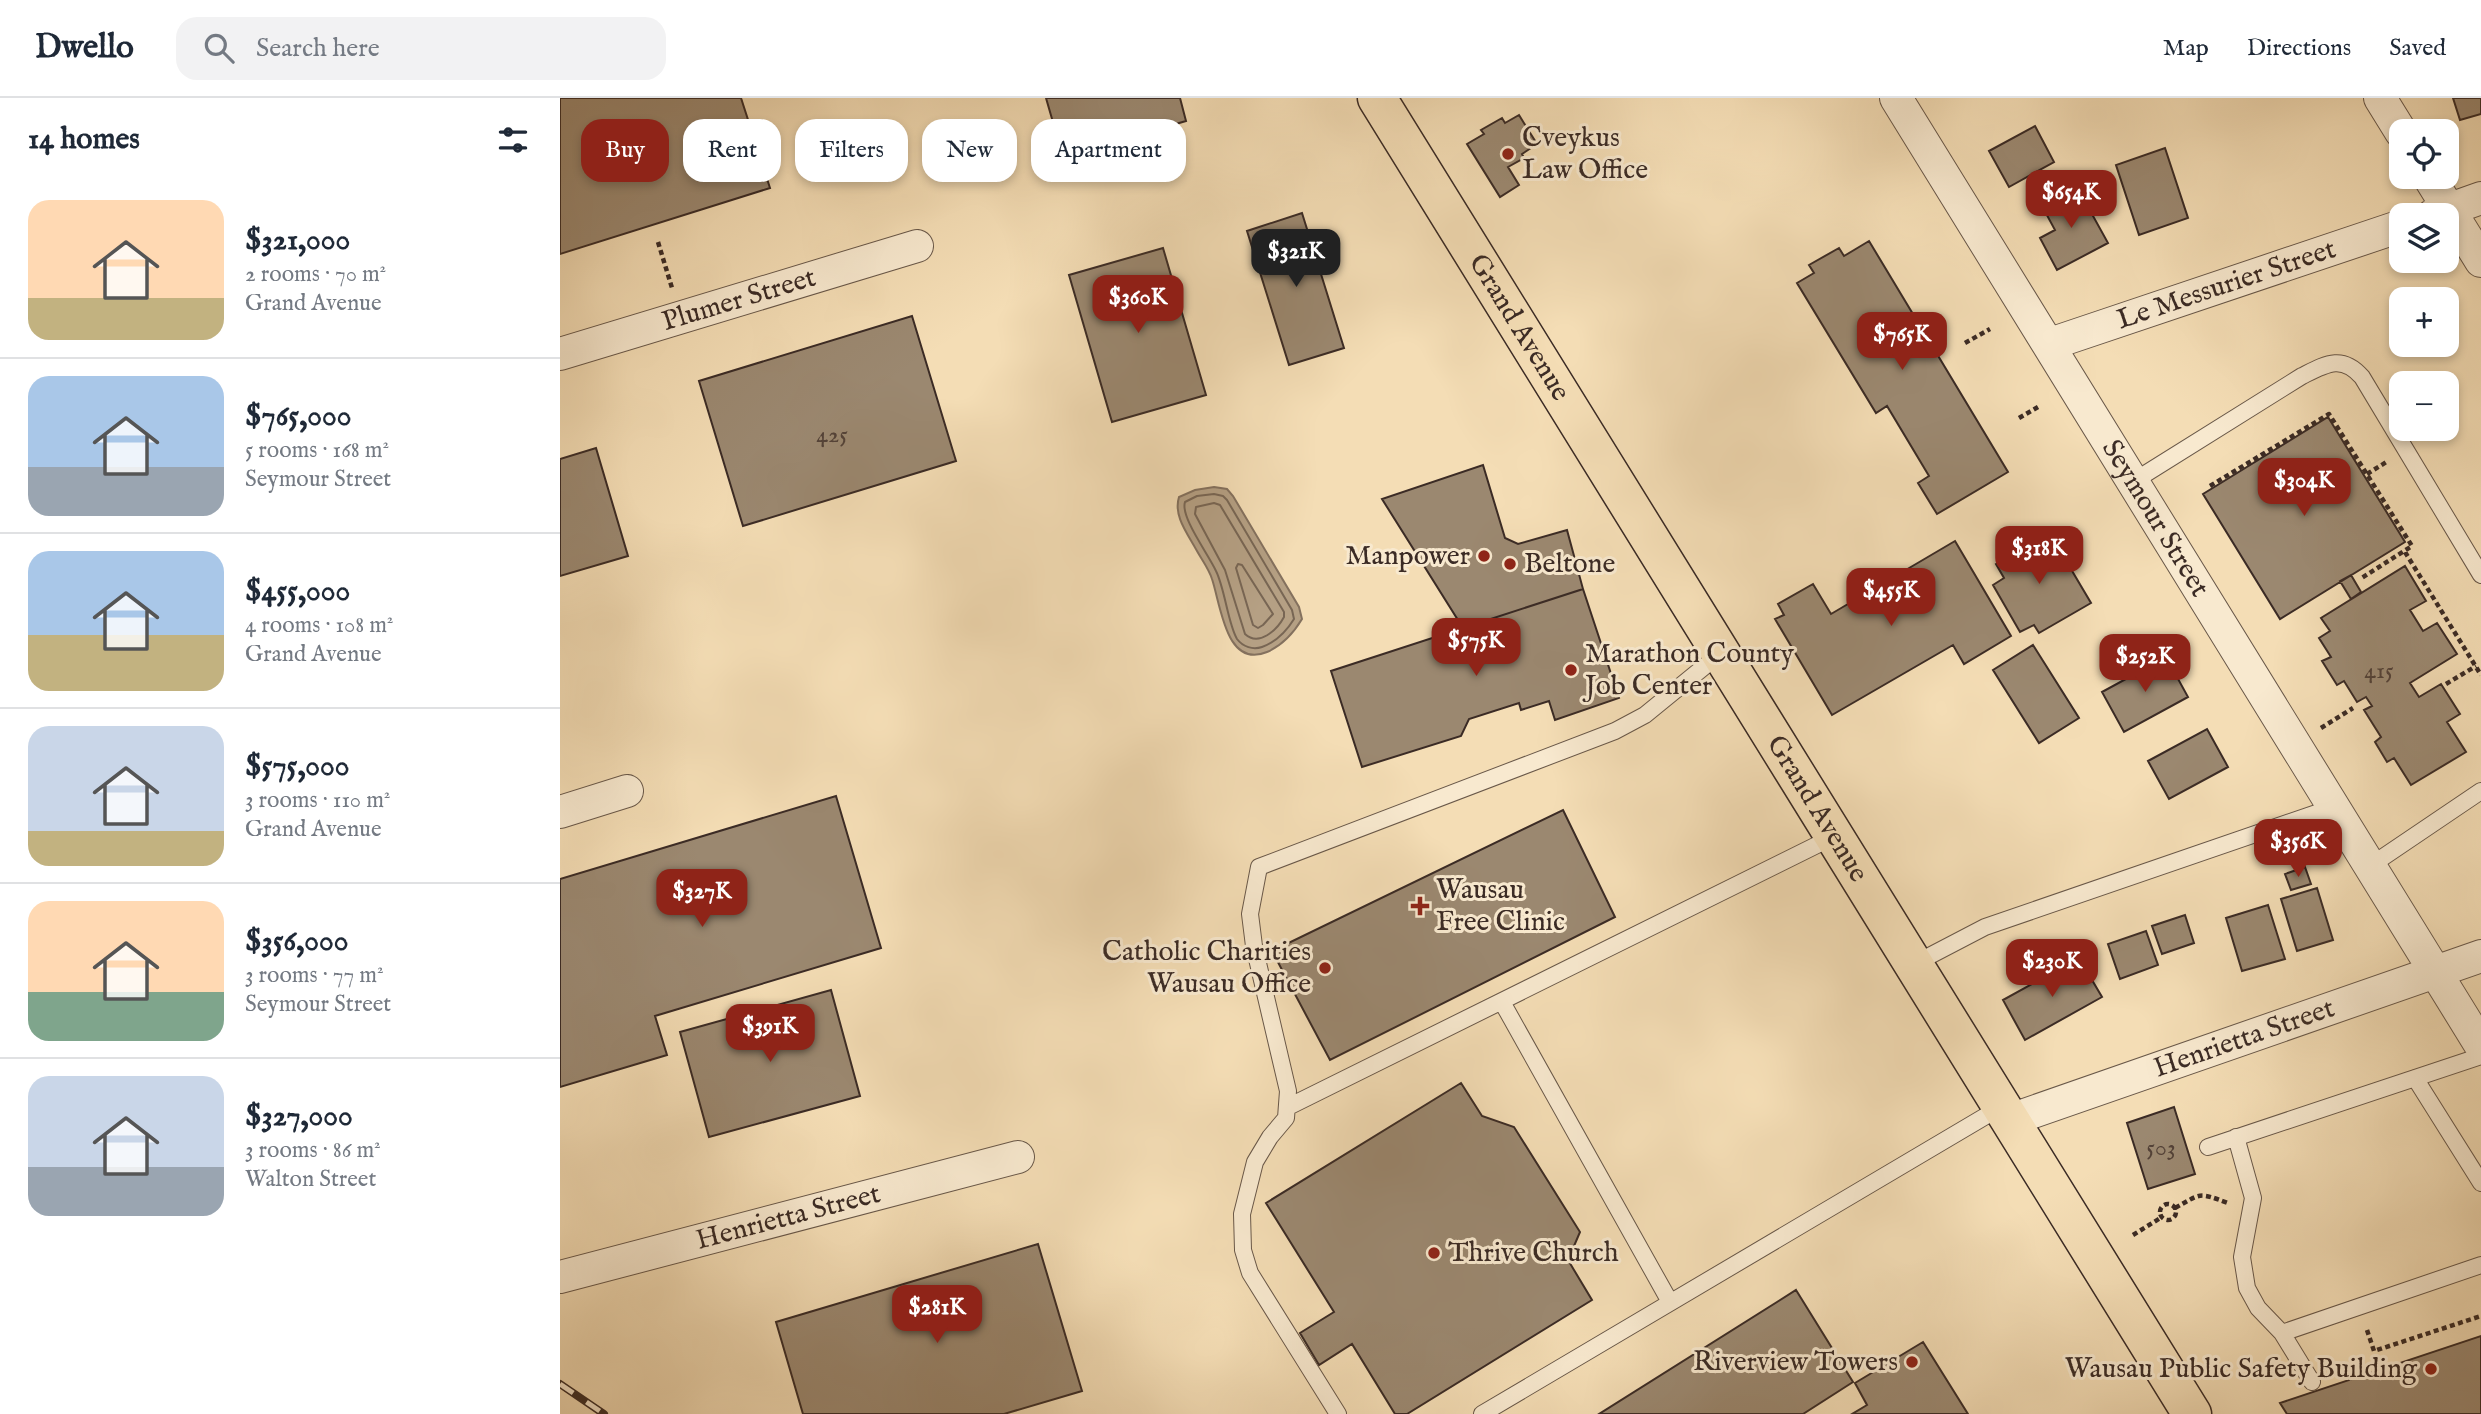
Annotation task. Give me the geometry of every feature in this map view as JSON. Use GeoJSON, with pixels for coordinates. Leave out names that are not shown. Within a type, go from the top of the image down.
{"type":"FeatureCollection","features":[{"type":"Feature","properties":{"kind":"main road","name":"Grand Avenue"},"geometry":{"type":"LineString","coordinates":[[1383,99],[2192,1414]]}},
{"type":"Feature","properties":{"kind":"street","name":"Seymour Street"},"geometry":{"type":"LineString","coordinates":[[1896,98],[2481,1046]]}},
{"type":"Feature","properties":{"kind":"street"},"geometry":{"type":"LineString","coordinates":[[2380,98],[2393,119]]}},
{"type":"Feature","properties":{"kind":"street"},"geometry":{"type":"LineString","coordinates":[[2459,206],[2481,198]]}},
{"type":"Feature","properties":{"kind":"street","name":"Le Messurier Street"},"geometry":{"type":"LineString","coordinates":[[2050,344],[2389,230]]}},
{"type":"Feature","properties":{"kind":"street"},"geometry":{"type":"LineString","coordinates":[[2459,234],[2481,261]]}},
{"type":"Feature","properties":{"kind":"street","name":"Plumer Street"},"geometry":{"type":"LineString","coordinates":[[560,354],[917,246]]}},
{"type":"Feature","properties":{"kind":"street"},"geometry":{"type":"LineString","coordinates":[[560,812],[626,791]]}},
{"type":"Feature","properties":{"kind":"street","name":"Henrietta Street"},"geometry":{"type":"LineString","coordinates":[[2006,1114],[2481,956]]}},
{"type":"Feature","properties":{"kind":"street","name":"Henrietta Street"},"geometry":{"type":"LineString","coordinates":[[560,1277],[1018,1157]]}},
{"type":"Feature","properties":{"kind":"lane"},"geometry":{"type":"LineString","coordinates":[[2134,481],[2302,376],[2330,363],[2344,363],[2362,377],[2481,575]]}},
{"type":"Feature","properties":{"kind":"lane"},"geometry":{"type":"LineString","coordinates":[[1338,1414],[1250,1272],[1243,1250],[1242,1214],[1255,1161],[1270,1137],[1281,1126],[1289,1107],[1288,1091],[1254,946],[1250,914],[1259,867],[1615,731],[1645,715],[1721,652]]}},
{"type":"Feature","properties":{"kind":"lane"},"geometry":{"type":"LineString","coordinates":[[2370,866],[2481,791]]}},
{"type":"Feature","properties":{"kind":"lane"},"geometry":{"type":"LineString","coordinates":[[1914,964],[1985,927],[2334,807]]}},
{"type":"Feature","properties":{"kind":"lane"},"geometry":{"type":"LineString","coordinates":[[1289,1107],[1835,836]]}},
{"type":"Feature","properties":{"kind":"lane"},"geometry":{"type":"LineString","coordinates":[[1502,1002],[1670,1303]]}},
{"type":"Feature","properties":{"kind":"lane"},"geometry":{"type":"LineString","coordinates":[[2208,1147],[2481,1056]]}},
{"type":"Feature","properties":{"kind":"lane"},"geometry":{"type":"LineString","coordinates":[[2415,1078],[2481,1183]]}},
{"type":"Feature","properties":{"kind":"lane"},"geometry":{"type":"LineString","coordinates":[[1482,1414],[1670,1303],[2006,1114]]}},
{"type":"Feature","properties":{"kind":"lane"},"geometry":{"type":"LineString","coordinates":[[2236,1138],[2253,1198],[2242,1257],[2244,1278],[2254,1302],[2282,1333],[2312,1382]]}},
{"type":"Feature","properties":{"kind":"lane"},"geometry":{"type":"LineString","coordinates":[[2282,1333],[2481,1265]]}},
{"type":"Feature","properties":{"kind":"path"},"geometry":{"type":"LineString","coordinates":[[658,242],[673,292]]}},
{"type":"Feature","properties":{"kind":"path"},"geometry":{"type":"LineString","coordinates":[[1965,343],[1990,329]]}},
{"type":"Feature","properties":{"kind":"path"},"geometry":{"type":"LineString","coordinates":[[2020,418],[2038,407]]}},
{"type":"Feature","properties":{"kind":"path"},"geometry":{"type":"LineString","coordinates":[[2210,486],[2329,414],[2412,547],[2360,579]]}},
{"type":"Feature","properties":{"kind":"path"},"geometry":{"type":"LineString","coordinates":[[2367,474],[2383,464]]}},
{"type":"Feature","properties":{"kind":"path"},"geometry":{"type":"LineString","coordinates":[[2405,552],[2481,675]]}},
{"type":"Feature","properties":{"kind":"path"},"geometry":{"type":"LineString","coordinates":[[2446,684],[2476,666]]}},
{"type":"Feature","properties":{"kind":"path"},"geometry":{"type":"LineString","coordinates":[[2314,732],[2353,708]]}},
{"type":"Feature","properties":{"kind":"path"},"geometry":{"type":"LineString","coordinates":[[2175,1208],[2197,1195],[2207,1195],[2232,1204]]}},
{"type":"Feature","properties":{"kind":"path"},"geometry":{"type":"LineString","coordinates":[[2162,1217],[2164,1206],[2175,1208]]}},
{"type":"Feature","properties":{"kind":"path"},"geometry":{"type":"LineString","coordinates":[[2162,1217],[2171,1219],[2176,1213],[2175,1208]]}},
{"type":"Feature","properties":{"kind":"path"},"geometry":{"type":"LineString","coordinates":[[2133,1235],[2162,1217]]}},
{"type":"Feature","properties":{"kind":"path"},"geometry":{"type":"LineString","coordinates":[[2365,1324],[2374,1351],[2481,1316]]}},
{"type":"Feature","properties":{"kind":"water"},"geometry":{"type":"Polygon","coordinates":[[[1214,487],[1227,489],[1233,496],[1299,607],[1302,619],[1295,629],[1283,642],[1267,652],[1253,655],[1242,652],[1234,643],[1223,618],[1211,575],[1180,518],[1179,497],[1195,490],[1214,487]]]}},
{"type":"Feature","properties":{"kind":"building"},"geometry":{"type":"Polygon","coordinates":[[[560,98],[741,98],[748,119],[683,119],[683,182],[768,182],[770,188],[560,254],[560,98]]]}},
{"type":"Feature","properties":{"kind":"building"},"geometry":{"type":"Polygon","coordinates":[[[1046,98],[1180,98],[1185,119],[1052,119],[1046,98]]]}},
{"type":"Feature","properties":{"kind":"building"},"geometry":{"type":"Polygon","coordinates":[[[2453,98],[2481,98],[2481,114],[2460,120],[2453,98]]]}},
{"type":"Feature","properties":{"kind":"building"},"geometry":{"type":"Polygon","coordinates":[[[1519,115],[1537,144],[1522,154],[1524,158],[1508,167],[1519,185],[1500,197],[1467,144],[1484,134],[1481,130],[1502,118],[1505,123],[1519,115]]]}},
{"type":"Feature","properties":{"kind":"building"},"geometry":{"type":"Polygon","coordinates":[[[2035,126],[2054,162],[2009,187],[1989,151],[2035,126]]]}},
{"type":"Feature","properties":{"kind":"building"},"geometry":{"type":"Polygon","coordinates":[[[2165,148],[2188,218],[2139,235],[2116,165],[2165,148]]]}},
{"type":"Feature","properties":{"kind":"building"},"geometry":{"type":"Polygon","coordinates":[[[2077,187],[2108,243],[2057,270],[2040,238],[2055,230],[2042,206],[2077,187]]]}},
{"type":"Feature","properties":{"kind":"building"},"geometry":{"type":"Polygon","coordinates":[[[1302,213],[1344,348],[1289,365],[1247,231],[1302,213]]]}},
{"type":"Feature","properties":{"kind":"building"},"geometry":{"type":"Polygon","coordinates":[[[1869,241],[2008,472],[1937,514],[1918,483],[1929,476],[1887,406],[1876,413],[1797,283],[1814,273],[1809,265],[1839,248],[1844,256],[1869,241]]]}},
{"type":"Feature","properties":{"kind":"building"},"geometry":{"type":"Polygon","coordinates":[[[1163,248],[1206,395],[1112,422],[1069,275],[1163,248]]]}},
{"type":"Feature","properties":{"kind":"building"},"geometry":{"type":"Polygon","coordinates":[[[912,316],[956,461],[743,526],[699,381],[912,316]]]}},
{"type":"Feature","properties":{"kind":"building"},"geometry":{"type":"Polygon","coordinates":[[[2328,417],[2405,542],[2280,619],[2203,494],[2328,417]]]}},
{"type":"Feature","properties":{"kind":"building"},"geometry":{"type":"Polygon","coordinates":[[[596,448],[628,556],[560,576],[560,459],[596,448]]]}},
{"type":"Feature","properties":{"kind":"building"},"geometry":{"type":"Polygon","coordinates":[[[1483,465],[1505,538],[1518,544],[1567,530],[1583,589],[1463,628],[1382,499],[1483,465]]]}},
{"type":"Feature","properties":{"kind":"building"},"geometry":{"type":"Polygon","coordinates":[[[2049,532],[2091,603],[2039,633],[2034,625],[2020,632],[1993,585],[2004,578],[1996,564],[2049,532]]]}},
{"type":"Feature","properties":{"kind":"building"},"geometry":{"type":"Polygon","coordinates":[[[1955,541],[2011,636],[1964,664],[1953,645],[1832,715],[1775,619],[1784,615],[1778,604],[1813,584],[1831,614],[1955,541]]]}},
{"type":"Feature","properties":{"kind":"building"},"geometry":{"type":"Polygon","coordinates":[[[2405,566],[2426,601],[2410,610],[2423,631],[2437,623],[2457,654],[2410,683],[2419,697],[2441,684],[2460,714],[2447,722],[2466,752],[2411,785],[2394,758],[2387,762],[2375,742],[2381,737],[2364,710],[2372,706],[2366,697],[2357,702],[2344,681],[2337,685],[2322,661],[2331,657],[2319,638],[2330,631],[2321,618],[2405,566]]]}},
{"type":"Feature","properties":{"kind":"building"},"geometry":{"type":"Polygon","coordinates":[[[2351,575],[2361,592],[2351,599],[2340,581],[2351,575]]]}},
{"type":"Feature","properties":{"kind":"building"},"geometry":{"type":"Polygon","coordinates":[[[1583,589],[1619,698],[1555,720],[1549,701],[1521,710],[1519,703],[1469,719],[1461,736],[1362,767],[1331,671],[1583,589]]]}},
{"type":"Feature","properties":{"kind":"building"},"geometry":{"type":"Polygon","coordinates":[[[2033,645],[2079,718],[2039,743],[1993,670],[2033,645]]]}},
{"type":"Feature","properties":{"kind":"building"},"geometry":{"type":"Polygon","coordinates":[[[2166,657],[2188,697],[2124,732],[2102,692],[2166,657]]]}},
{"type":"Feature","properties":{"kind":"building"},"geometry":{"type":"Polygon","coordinates":[[[2207,729],[2228,767],[2169,799],[2148,761],[2207,729]]]}},
{"type":"Feature","properties":{"kind":"building"},"geometry":{"type":"Polygon","coordinates":[[[836,796],[881,948],[655,1016],[667,1055],[560,1087],[560,879],[836,796]]]}},
{"type":"Feature","properties":{"kind":"building"},"geometry":{"type":"Polygon","coordinates":[[[1563,810],[1615,917],[1330,1060],[1272,951],[1563,810]]]}},
{"type":"Feature","properties":{"kind":"building"},"geometry":{"type":"Polygon","coordinates":[[[2305,867],[2311,884],[2291,890],[2285,874],[2305,867]]]}},
{"type":"Feature","properties":{"kind":"building"},"geometry":{"type":"Polygon","coordinates":[[[2317,888],[2333,940],[2297,951],[2281,899],[2317,888]]]}},
{"type":"Feature","properties":{"kind":"building"},"geometry":{"type":"Polygon","coordinates":[[[2268,905],[2285,959],[2242,971],[2226,918],[2268,905]]]}},
{"type":"Feature","properties":{"kind":"building"},"geometry":{"type":"Polygon","coordinates":[[[2185,915],[2194,943],[2162,954],[2152,926],[2185,915]]]}},
{"type":"Feature","properties":{"kind":"building"},"geometry":{"type":"Polygon","coordinates":[[[2146,931],[2158,965],[2120,979],[2108,944],[2146,931]]]}},
{"type":"Feature","properties":{"kind":"building"},"geometry":{"type":"Polygon","coordinates":[[[2079,958],[2102,997],[2025,1040],[2003,1000],[2079,958]]]}},
{"type":"Feature","properties":{"kind":"building"},"geometry":{"type":"Polygon","coordinates":[[[831,990],[860,1096],[709,1137],[680,1032],[831,990]]]}},
{"type":"Feature","properties":{"kind":"building","name":"Thrive Church"},"geometry":{"type":"Polygon","coordinates":[[[1461,1083],[1482,1116],[1514,1127],[1580,1232],[1568,1260],[1592,1300],[1407,1414],[1395,1414],[1352,1344],[1319,1365],[1300,1333],[1334,1312],[1266,1203],[1461,1083]]]}},
{"type":"Feature","properties":{"kind":"building"},"geometry":{"type":"Polygon","coordinates":[[[2174,1107],[2195,1174],[2148,1189],[2127,1123],[2174,1107]]]}},
{"type":"Feature","properties":{"kind":"building"},"geometry":{"type":"Polygon","coordinates":[[[1038,1244],[1082,1391],[1004,1414],[803,1414],[776,1322],[1038,1244]]]}},
{"type":"Feature","properties":{"kind":"building"},"geometry":{"type":"Polygon","coordinates":[[[1796,1290],[1853,1382],[1803,1414],[1599,1414],[1796,1290]]]}},
{"type":"Feature","properties":{"kind":"building","name":"Wausau Public Safety Building"},"geometry":{"type":"Polygon","coordinates":[[[2481,1336],[2481,1414],[2287,1414],[2280,1403],[2481,1336]]]}},
{"type":"Feature","properties":{"kind":"building","name":"Riverview Towers"},"geometry":{"type":"Polygon","coordinates":[[[1923,1342],[1968,1414],[1852,1414],[1867,1405],[1855,1383],[1923,1342]]]}},
{"type":"Feature","properties":{"kind":"railway"},"geometry":{"type":"LineString","coordinates":[[560,1384],[604,1414]]}},
{"type":"Feature","properties":{"kind":"place","name":"Cveykus Law Office"},"geometry":{"type":"Point","coordinates":[1508,154]}},
{"type":"Feature","properties":{"kind":"place","name":"Manpower"},"geometry":{"type":"Point","coordinates":[1484,556]}},
{"type":"Feature","properties":{"kind":"place","name":"Beltone"},"geometry":{"type":"Point","coordinates":[1510,564]}},
{"type":"Feature","properties":{"kind":"place","name":"Marathon County Job Center"},"geometry":{"type":"Point","coordinates":[1571,670]}},
{"type":"Feature","properties":{"kind":"place","name":"Wausau Free Clinic"},"geometry":{"type":"Point","coordinates":[1420,906]}},
{"type":"Feature","properties":{"kind":"place","name":"Catholic Charities Wausau Office"},"geometry":{"type":"Point","coordinates":[1325,968]}},
{"type":"Feature","properties":{"kind":"place","name":"Thrive Church"},"geometry":{"type":"Point","coordinates":[1434,1253]}},
{"type":"Feature","properties":{"kind":"place","name":"Riverview Towers"},"geometry":{"type":"Point","coordinates":[1912,1362]}},
{"type":"Feature","properties":{"kind":"place","name":"Wausau Public Safety Building"},"geometry":{"type":"Point","coordinates":[2431,1369]}}]}
